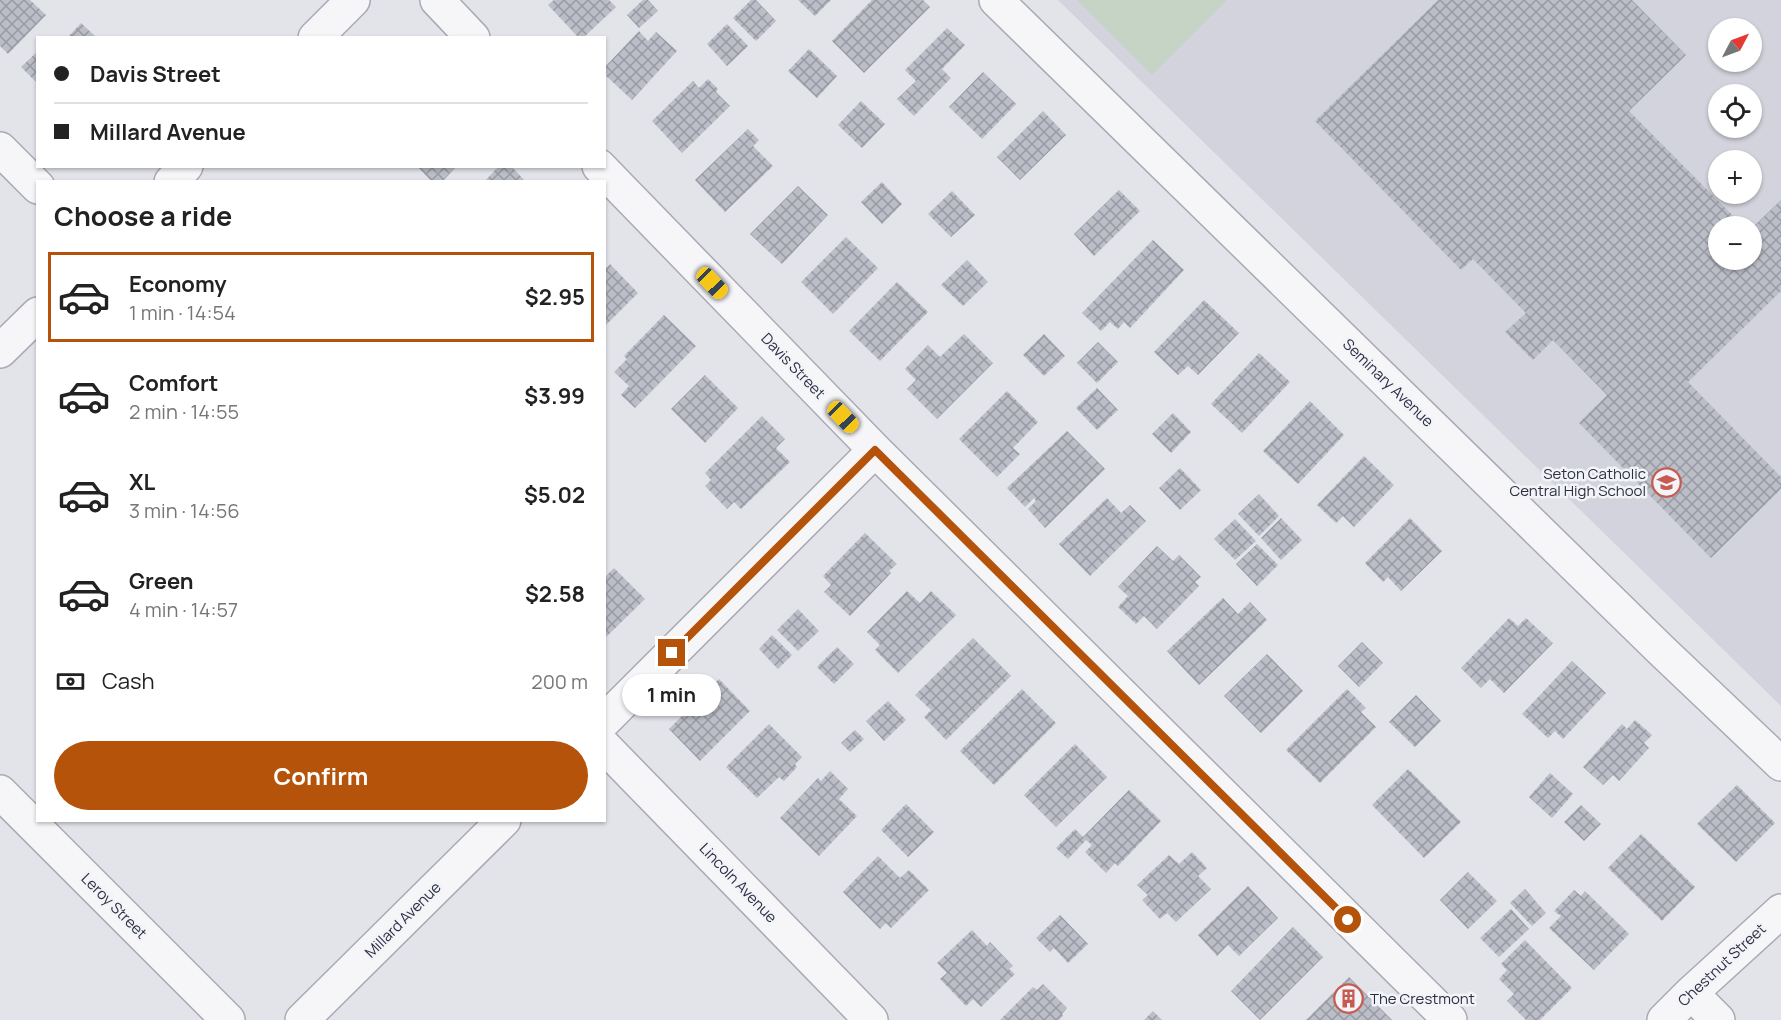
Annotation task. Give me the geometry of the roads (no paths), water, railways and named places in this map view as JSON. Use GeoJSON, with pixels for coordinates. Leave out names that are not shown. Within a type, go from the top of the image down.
{"type":"FeatureCollection","features":[{"type":"Feature","properties":{"kind":"street"},"geometry":{"type":"LineString","coordinates":[[317,36],[353,0]]}},
{"type":"Feature","properties":{"kind":"street"},"geometry":{"type":"LineString","coordinates":[[437,0],[471,36]]}},
{"type":"Feature","properties":{"kind":"street","name":"Seminary Avenue"},"geometry":{"type":"LineString","coordinates":[[996,0],[1660,650],[1781,764]]}},
{"type":"Feature","properties":{"kind":"street"},"geometry":{"type":"LineString","coordinates":[[0,149],[36,185]]}},
{"type":"Feature","properties":{"kind":"street"},"geometry":{"type":"LineString","coordinates":[[173,180],[184,168]]}},
{"type":"Feature","properties":{"kind":"street","name":"Davis Street"},"geometry":{"type":"LineString","coordinates":[[601,168],[875,450],[1449,1020]]}},
{"type":"Feature","properties":{"kind":"street"},"geometry":{"type":"LineString","coordinates":[[0,351],[36,316]]}},
{"type":"Feature","properties":{"kind":"street"},"geometry":{"type":"LineString","coordinates":[[606,719],[875,450]]}},
{"type":"Feature","properties":{"kind":"street","name":"Lincoln Avenue"},"geometry":{"type":"LineString","coordinates":[[606,748],[871,1020]]}},
{"type":"Feature","properties":{"kind":"street","name":"Leroy Street"},"geometry":{"type":"LineString","coordinates":[[0,792],[228,1020]]}},
{"type":"Feature","properties":{"kind":"street","name":"Millard Avenue"},"geometry":{"type":"LineString","coordinates":[[302,1020],[502,822]]}},
{"type":"Feature","properties":{"kind":"street","name":"Chestnut Street"},"geometry":{"type":"LineString","coordinates":[[1664,1020],[1781,911]]}},
{"type":"Feature","properties":{"kind":"street"},"geometry":{"type":"LineString","coordinates":[[1691,993],[1718,1020]]}},
{"type":"Feature","properties":{"kind":"place","name":"Seton Catholic Central High School"},"geometry":{"type":"Point","coordinates":[1667,483]}},
{"type":"Feature","properties":{"kind":"place","name":"The Crestmont"},"geometry":{"type":"Point","coordinates":[1349,999]}}]}
